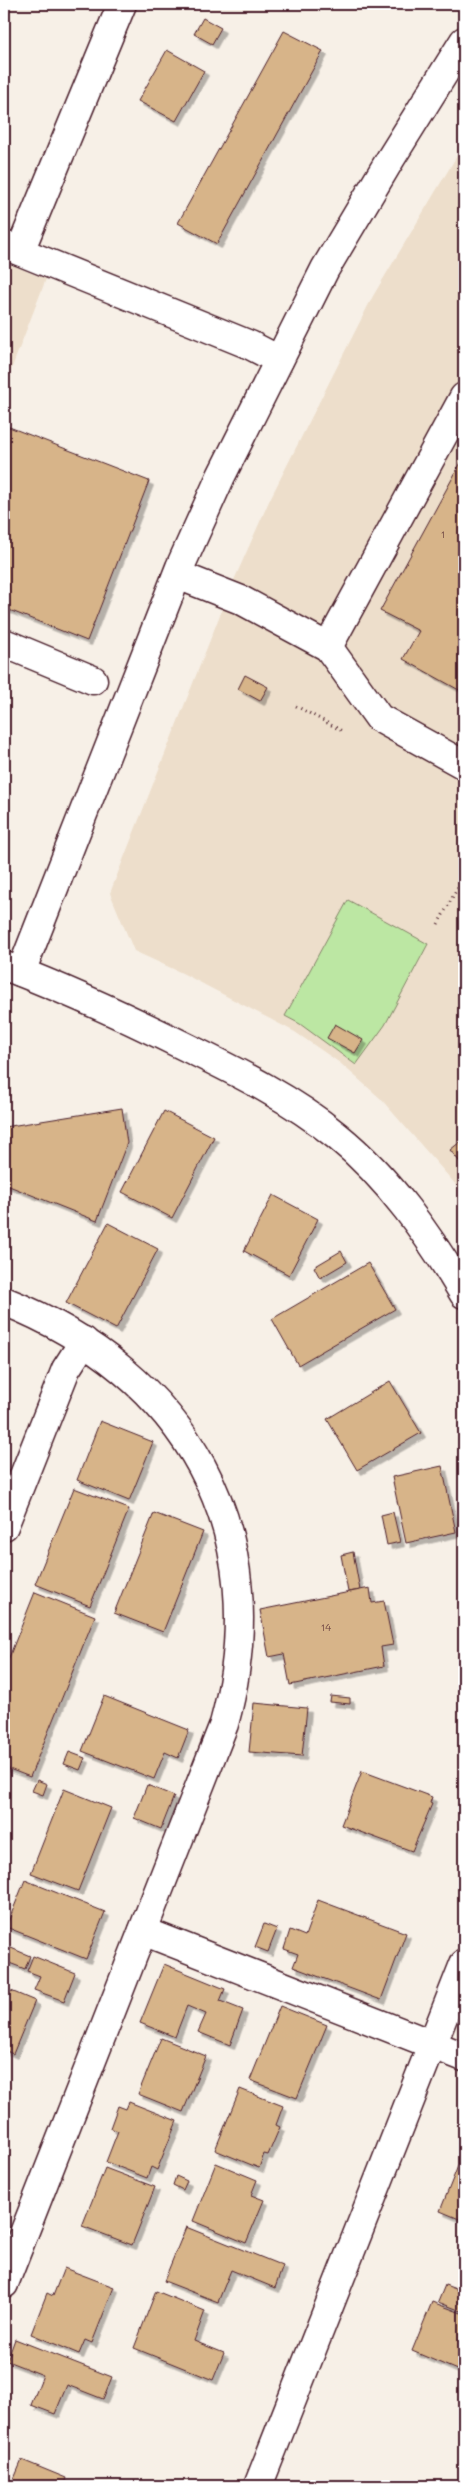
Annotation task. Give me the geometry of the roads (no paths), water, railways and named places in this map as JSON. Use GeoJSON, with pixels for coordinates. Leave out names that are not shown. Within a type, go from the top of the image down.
{"type":"FeatureCollection","features":[{"type":"Feature","properties":{"kind":"street"},"geometry":{"type":"LineString","coordinates":[[122,4],[12,248],[250,345],[279,360]]}},
{"type":"Feature","properties":{"kind":"street"},"geometry":{"type":"LineString","coordinates":[[464,41],[325,269],[221,476],[12,968],[89,1000],[261,1085],[331,1132],[376,1174],[410,1214],[442,1257],[464,1294]]}},
{"type":"Feature","properties":{"kind":"street"},"geometry":{"type":"LineString","coordinates":[[328,647],[464,397]]}},
{"type":"Feature","properties":{"kind":"street"},"geometry":{"type":"LineString","coordinates":[[178,574],[241,600],[328,647],[378,718],[464,765]]}},
{"type":"Feature","properties":{"kind":"street"},"geometry":{"type":"LineString","coordinates":[[4,643],[93,680]]}},
{"type":"Feature","properties":{"kind":"street"},"geometry":{"type":"LineString","coordinates":[[4,1301],[44,1319],[84,1341],[108,1357],[136,1381],[162,1408],[204,1470],[219,1504],[230,1539],[237,1576],[240,1613],[240,1651],[228,1713],[4,2284]]}},
{"type":"Feature","properties":{"kind":"street"},"geometry":{"type":"LineString","coordinates":[[4,1526],[66,1369],[84,1341]]}},
{"type":"Feature","properties":{"kind":"street"},"geometry":{"type":"LineString","coordinates":[[143,1931],[464,2057]]}},
{"type":"Feature","properties":{"kind":"street"},"geometry":{"type":"LineString","coordinates":[[258,2486],[464,1964]]}}]}
